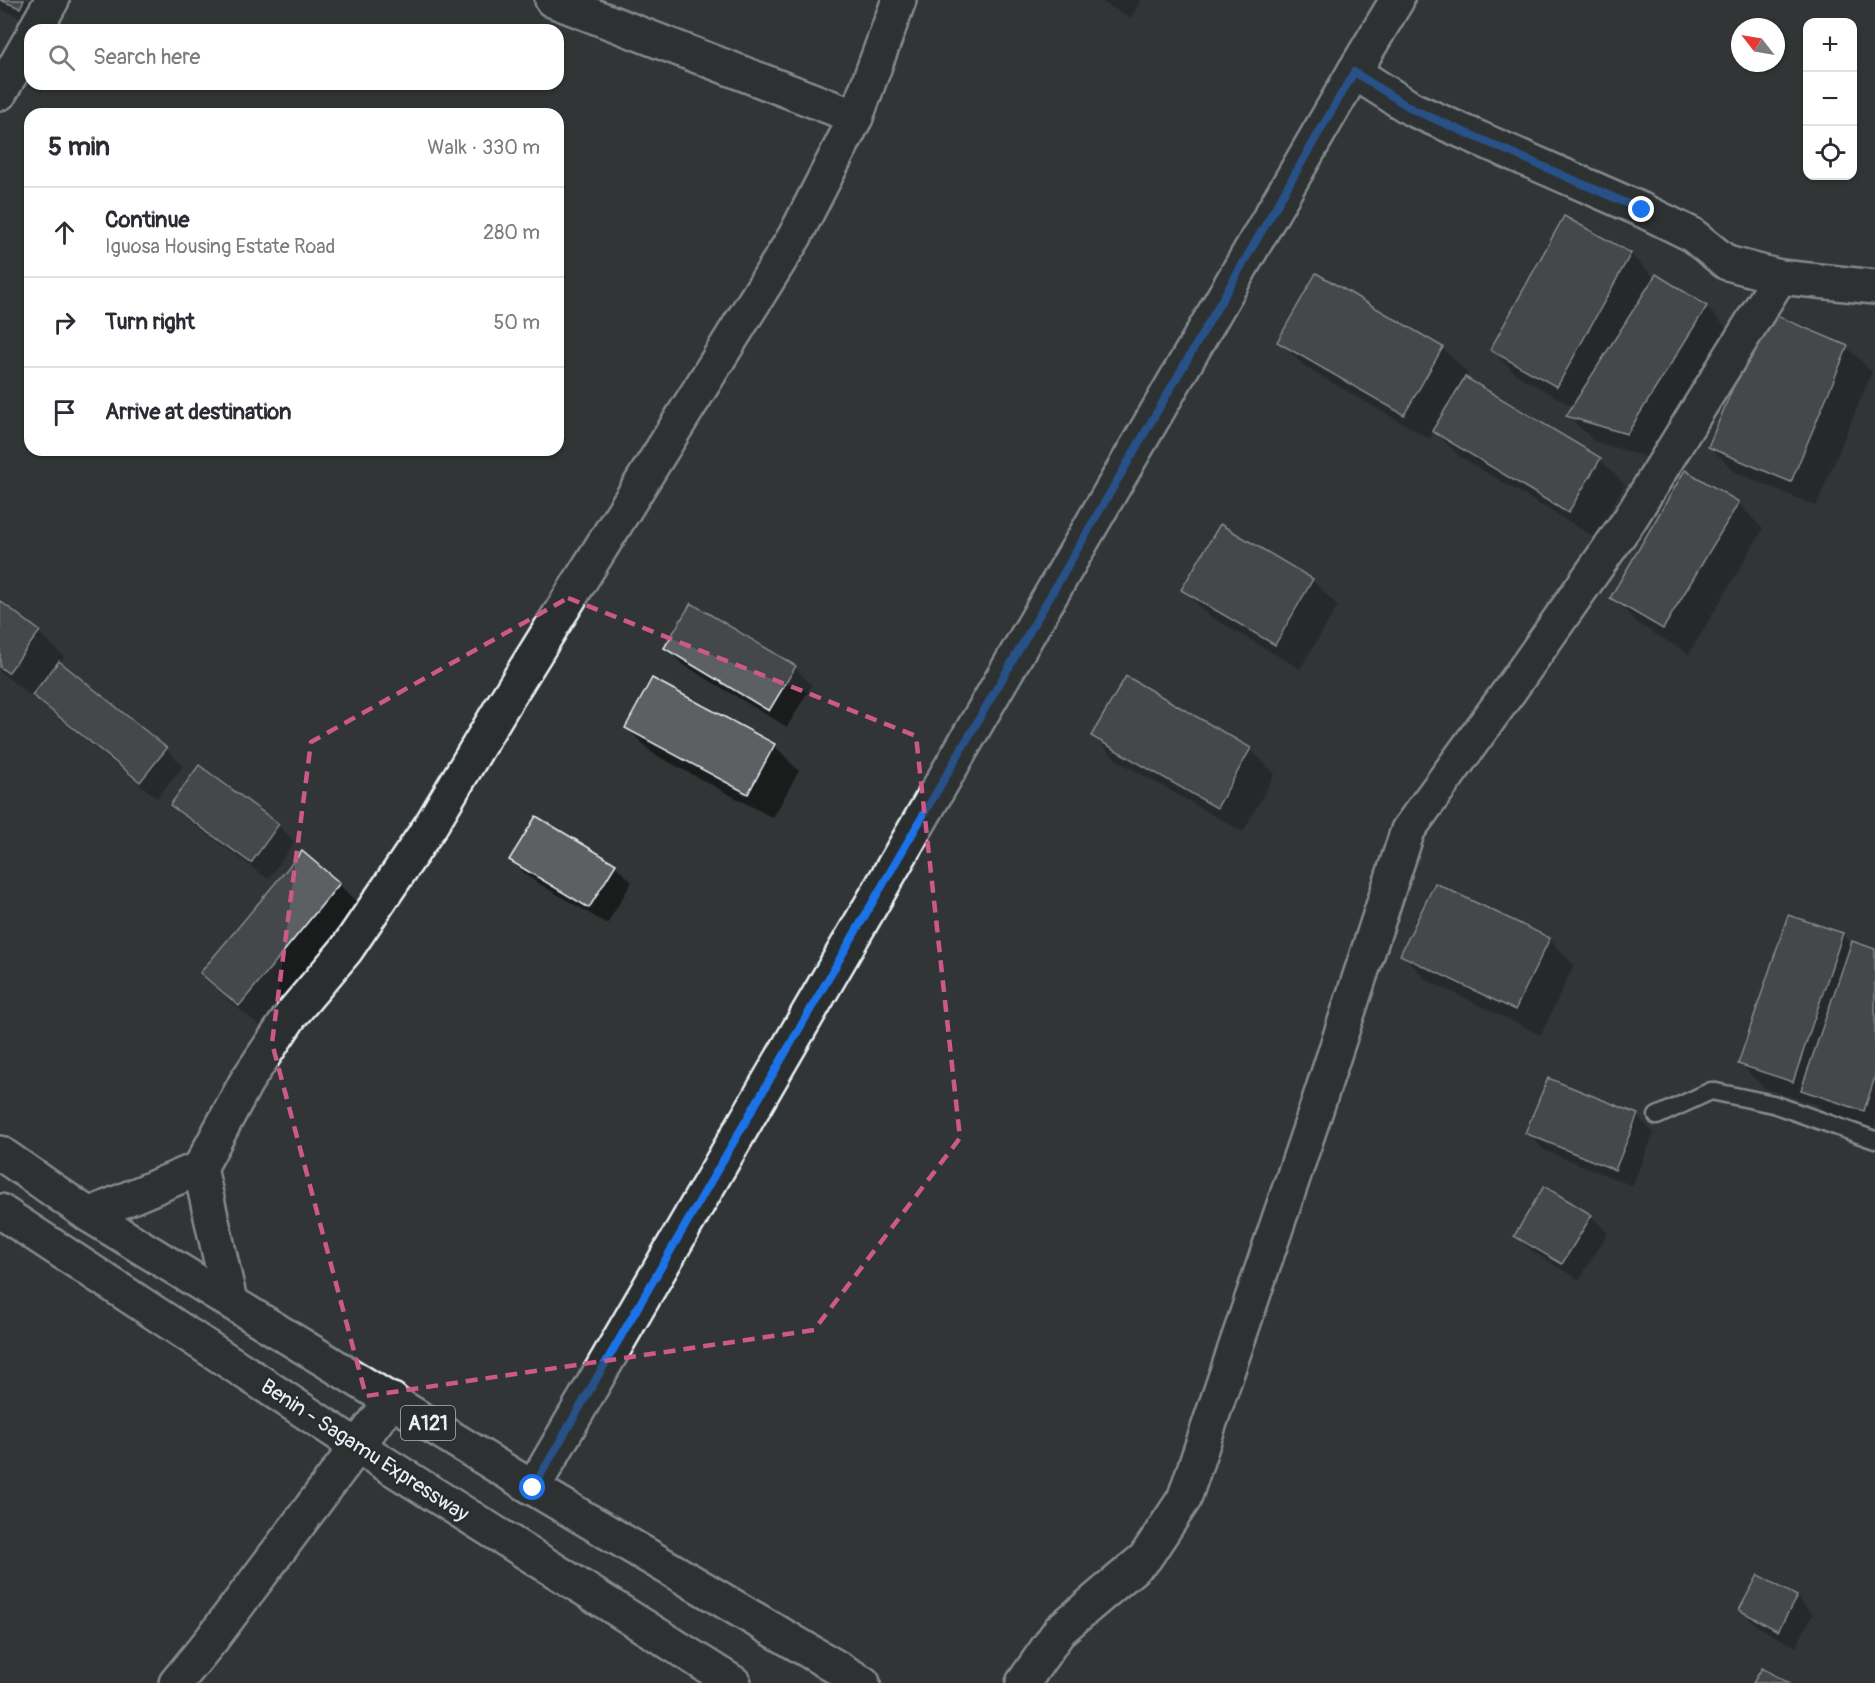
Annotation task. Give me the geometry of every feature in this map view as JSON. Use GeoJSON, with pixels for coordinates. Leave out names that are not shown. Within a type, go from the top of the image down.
{"type":"FeatureCollection","features":[{"type":"Feature","properties":{"kind":"main road"},"geometry":{"type":"LineString","coordinates":[[38,24],[52,0]]}},
{"type":"Feature","properties":{"kind":"main road"},"geometry":{"type":"LineString","coordinates":[[552,0],[856,117]]}},
{"type":"Feature","properties":{"kind":"main road"},"geometry":{"type":"LineString","coordinates":[[89,1215],[200,1168],[246,1082],[284,1024],[346,950],[431,825],[503,705],[795,236],[856,117],[899,0]]}},
{"type":"Feature","properties":{"kind":"main road"},"geometry":{"type":"LineString","coordinates":[[533,1488],[1397,0]]}},
{"type":"Feature","properties":{"kind":"main road"},"geometry":{"type":"LineString","coordinates":[[0,93],[24,51]]}},
{"type":"Feature","properties":{"kind":"main road"},"geometry":{"type":"LineString","coordinates":[[1354,72],[1412,109],[1642,210],[1691,234],[1727,263],[1780,277],[1875,287]]}},
{"type":"Feature","properties":{"kind":"main road"},"geometry":{"type":"LineString","coordinates":[[1023,1683],[1060,1630],[1145,1558],[1184,1499],[1408,830],[1630,519],[1780,277]]}},
{"type":"Feature","properties":{"kind":"main road","name":"A121"},"geometry":{"type":"LineString","coordinates":[[0,1153],[89,1215],[533,1488],[863,1683]]}},
{"type":"Feature","properties":{"kind":"main road"},"geometry":{"type":"LineString","coordinates":[[200,1168],[230,1301]]}},
{"type":"Feature","properties":{"kind":"main road","name":"Benin - Sagamu Expressway"},"geometry":{"type":"LineString","coordinates":[[0,1211],[357,1446],[722,1680]]}},
{"type":"Feature","properties":{"kind":"main road"},"geometry":{"type":"LineString","coordinates":[[176,1683],[212,1639],[392,1401]]}},
{"type":"Feature","properties":{"kind":"lane"},"geometry":{"type":"LineString","coordinates":[[1657,1116],[1711,1091],[1773,1104],[1875,1140]]}},
{"type":"Feature","properties":{"kind":"highlighted area"},"geometry":{"type":"Polygon","coordinates":[[[568,598],[916,736],[960,1138],[814,1330],[366,1396],[272,1043],[311,742],[568,598]]]}},
{"type":"Feature","properties":{"kind":"building"},"geometry":{"type":"Polygon","coordinates":[[[0,0],[24,0],[20,8],[0,0]]]}},
{"type":"Feature","properties":{"kind":"building"},"geometry":{"type":"Polygon","coordinates":[[[1564,216],[1631,253],[1557,387],[1490,350],[1564,216]]]}},
{"type":"Feature","properties":{"kind":"building"},"geometry":{"type":"Polygon","coordinates":[[[1316,273],[1443,347],[1404,415],[1277,342],[1316,273]]]}},
{"type":"Feature","properties":{"kind":"building"},"geometry":{"type":"Polygon","coordinates":[[[1656,274],[1707,306],[1627,434],[1566,416],[1656,274]]]}},
{"type":"Feature","properties":{"kind":"building"},"geometry":{"type":"Polygon","coordinates":[[[1765,311],[1848,346],[1791,482],[1708,447],[1765,311]]]}},
{"type":"Feature","properties":{"kind":"building"},"geometry":{"type":"Polygon","coordinates":[[[1465,377],[1601,458],[1568,513],[1432,431],[1465,377]]]}},
{"type":"Feature","properties":{"kind":"building"},"geometry":{"type":"Polygon","coordinates":[[[1685,470],[1739,502],[1663,629],[1610,598],[1685,470]]]}},
{"type":"Feature","properties":{"kind":"building"},"geometry":{"type":"Polygon","coordinates":[[[1220,524],[1313,579],[1275,645],[1181,590],[1220,524]]]}},
{"type":"Feature","properties":{"kind":"building"},"geometry":{"type":"Polygon","coordinates":[[[0,601],[40,631],[8,673],[0,667],[0,601]]]}},
{"type":"Feature","properties":{"kind":"building"},"geometry":{"type":"Polygon","coordinates":[[[691,603],[796,666],[769,711],[664,648],[691,603]]]}},
{"type":"Feature","properties":{"kind":"building"},"geometry":{"type":"Polygon","coordinates":[[[59,661],[167,748],[140,782],[32,695],[59,661]]]}},
{"type":"Feature","properties":{"kind":"building"},"geometry":{"type":"Polygon","coordinates":[[[1126,676],[1251,748],[1217,808],[1091,736],[1126,676]]]}},
{"type":"Feature","properties":{"kind":"building"},"geometry":{"type":"Polygon","coordinates":[[[652,678],[775,744],[748,794],[625,728],[652,678]]]}},
{"type":"Feature","properties":{"kind":"building"},"geometry":{"type":"Polygon","coordinates":[[[199,765],[279,824],[251,863],[170,805],[199,765]]]}},
{"type":"Feature","properties":{"kind":"building"},"geometry":{"type":"Polygon","coordinates":[[[536,816],[616,864],[589,908],[509,860],[536,816]]]}},
{"type":"Feature","properties":{"kind":"building"},"geometry":{"type":"Polygon","coordinates":[[[302,851],[340,883],[239,1006],[200,973],[302,851]]]}},
{"type":"Feature","properties":{"kind":"building"},"geometry":{"type":"Polygon","coordinates":[[[1435,883],[1550,938],[1515,1010],[1400,955],[1435,883]]]}},
{"type":"Feature","properties":{"kind":"building"},"geometry":{"type":"Polygon","coordinates":[[[1788,915],[1843,933],[1793,1082],[1738,1064],[1788,915]]]}},
{"type":"Feature","properties":{"kind":"building"},"geometry":{"type":"Polygon","coordinates":[[[1852,941],[1875,949],[1875,1077],[1864,1111],[1801,1090],[1852,941]]]}},
{"type":"Feature","properties":{"kind":"building"},"geometry":{"type":"Polygon","coordinates":[[[1548,1078],[1638,1114],[1615,1170],[1525,1133],[1548,1078]]]}},
{"type":"Feature","properties":{"kind":"building"},"geometry":{"type":"Polygon","coordinates":[[[1544,1186],[1592,1215],[1562,1264],[1514,1236],[1544,1186]]]}},
{"type":"Feature","properties":{"kind":"building"},"geometry":{"type":"Polygon","coordinates":[[[1758,1575],[1797,1596],[1778,1631],[1739,1610],[1758,1575]]]}},
{"type":"Feature","properties":{"kind":"building"},"geometry":{"type":"Polygon","coordinates":[[[1762,1668],[1788,1683],[1753,1683],[1762,1668]]]}},
{"type":"Feature","properties":{"kind":"route"},"geometry":{"type":"LineString","coordinates":[[533,1488],[1354,72],[1412,109],[1642,210]]}}]}
